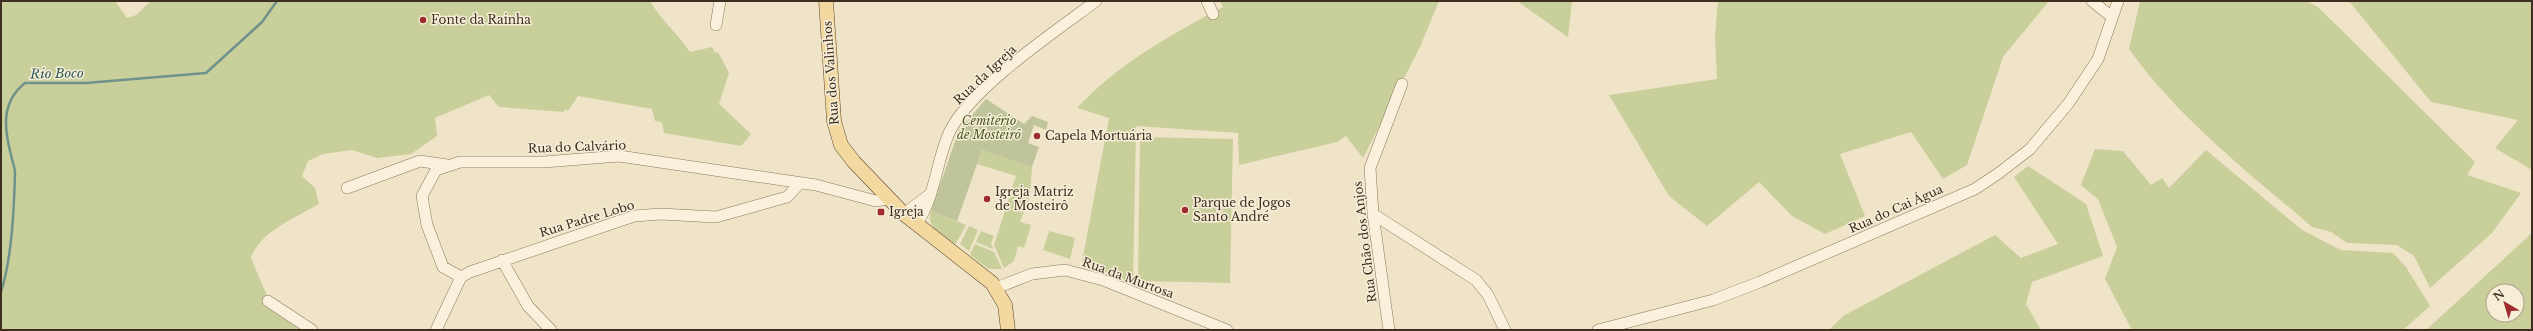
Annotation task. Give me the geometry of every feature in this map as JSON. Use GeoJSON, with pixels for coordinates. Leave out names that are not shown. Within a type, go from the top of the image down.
{"type":"FeatureCollection","features":[{"type":"Feature","properties":{"kind":"main road","name":"Rua dos Valinhos"},"geometry":{"type":"LineString","coordinates":[[826,1],[837,136],[849,157],[888,199],[916,224],[984,275],[996,288],[1007,311],[1008,330]]}},
{"type":"Feature","properties":{"kind":"street"},"geometry":{"type":"LineString","coordinates":[[716,25],[720,1]]}},
{"type":"Feature","properties":{"kind":"street","name":"Rua da Igreja"},"geometry":{"type":"LineString","coordinates":[[916,224],[924,214],[949,132],[961,114],[1031,50],[1096,1]]}},
{"type":"Feature","properties":{"kind":"street"},"geometry":{"type":"LineString","coordinates":[[1207,1],[1213,14]]}},
{"type":"Feature","properties":{"kind":"street"},"geometry":{"type":"LineString","coordinates":[[2092,1],[2112,17]]}},
{"type":"Feature","properties":{"kind":"street","name":"Rua do Cai Água"},"geometry":{"type":"LineString","coordinates":[[1598,330],[1713,300],[1760,282],[1975,188],[2000,173],[2030,149],[2068,104],[2098,59],[2118,1]]}},
{"type":"Feature","properties":{"kind":"street","name":"Rua Chão dos Anjos"},"geometry":{"type":"LineString","coordinates":[[1389,330],[1373,214],[1370,168],[1402,84]]}},
{"type":"Feature","properties":{"kind":"street","name":"Rua do Calvário"},"geometry":{"type":"LineString","coordinates":[[461,278],[443,267],[427,224],[422,196],[436,170],[460,162],[544,162],[619,156],[800,183],[816,184],[876,202],[888,199]]}},
{"type":"Feature","properties":{"kind":"street"},"geometry":{"type":"LineString","coordinates":[[347,188],[420,161],[448,165]]}},
{"type":"Feature","properties":{"kind":"street","name":"Rua Padre Lobo"},"geometry":{"type":"LineString","coordinates":[[461,278],[502,260],[634,216],[661,214],[716,217],[787,197],[800,183]]}},
{"type":"Feature","properties":{"kind":"street"},"geometry":{"type":"LineString","coordinates":[[904,214],[929,195]]}},
{"type":"Feature","properties":{"kind":"street"},"geometry":{"type":"LineString","coordinates":[[1373,214],[1476,280],[1488,295],[1505,330]]}},
{"type":"Feature","properties":{"kind":"street"},"geometry":{"type":"LineString","coordinates":[[502,260],[528,306],[551,330]]}},
{"type":"Feature","properties":{"kind":"street","name":"Rua da Murtosa"},"geometry":{"type":"LineString","coordinates":[[996,288],[1032,274],[1064,270],[1103,280],[1227,330]]}},
{"type":"Feature","properties":{"kind":"street"},"geometry":{"type":"LineString","coordinates":[[436,330],[461,278]]}},
{"type":"Feature","properties":{"kind":"street"},"geometry":{"type":"LineString","coordinates":[[268,301],[312,330]]}},
{"type":"Feature","properties":{"kind":"green space"},"geometry":{"type":"Polygon","coordinates":[[[1,1],[115,1],[127,18],[136,15],[151,1],[650,1],[690,52],[712,47],[715,53],[718,52],[729,73],[719,104],[751,134],[741,146],[664,133],[662,122],[655,121],[652,109],[578,96],[568,111],[565,109],[564,112],[499,107],[489,95],[435,118],[437,136],[411,154],[377,158],[352,150],[323,154],[308,161],[302,176],[315,188],[319,204],[270,233],[255,249],[251,258],[268,298],[263,305],[301,330],[1,330],[1,1]]]}},
{"type":"Feature","properties":{"kind":"green space"},"geometry":{"type":"Polygon","coordinates":[[[1220,1],[1439,1],[1420,47],[1363,158],[1346,136],[1337,142],[1239,165],[1238,133],[1136,126],[1133,284],[1082,262],[1109,118],[1077,108],[1093,92],[1127,64],[1184,28],[1223,7],[1220,1]]]}},
{"type":"Feature","properties":{"kind":"green space"},"geometry":{"type":"Polygon","coordinates":[[[1517,1],[1572,1],[1568,37],[1517,1]]]}},
{"type":"Feature","properties":{"kind":"green space"},"geometry":{"type":"Polygon","coordinates":[[[1718,1],[2049,1],[2003,57],[1967,165],[1943,179],[1911,132],[1840,154],[1865,216],[1825,234],[1792,216],[1759,182],[1707,226],[1669,196],[1609,95],[1717,79],[1715,35],[1718,1]]]}},
{"type":"Feature","properties":{"kind":"green space"},"geometry":{"type":"Polygon","coordinates":[[[2140,1],[2306,1],[2318,7],[2475,162],[2467,175],[2521,193],[2492,233],[2430,288],[2414,256],[2397,245],[2347,243],[2331,232],[2312,227],[2215,144],[2192,122],[2149,75],[2129,49],[2140,1]]]}},
{"type":"Feature","properties":{"kind":"green space"},"geometry":{"type":"Polygon","coordinates":[[[2349,1],[2532,1],[2532,170],[2495,148],[2518,120],[2431,102],[2349,1]]]}},
{"type":"Feature","properties":{"kind":"green space","name":"Cemitério de Mosteirô"},"geometry":{"type":"Polygon","coordinates":[[[986,99],[1024,124],[1032,116],[1048,122],[1046,130],[1034,125],[1028,143],[1039,147],[1032,167],[982,150],[957,221],[931,211],[959,130],[986,99]]]}},
{"type":"Feature","properties":{"kind":"green space","name":"Parque de Jogos Santo André"},"geometry":{"type":"Polygon","coordinates":[[[1140,137],[1233,139],[1230,283],[1138,281],[1140,137]]]}},
{"type":"Feature","properties":{"kind":"green space"},"geometry":{"type":"Polygon","coordinates":[[[2095,149],[2123,151],[2151,185],[2162,178],[2169,188],[2206,150],[2302,230],[2341,250],[2393,253],[2406,267],[2430,306],[2403,330],[2132,330],[2105,279],[2117,247],[2098,199],[2081,185],[2095,149]]]}},
{"type":"Feature","properties":{"kind":"green space"},"geometry":{"type":"Polygon","coordinates":[[[982,150],[1032,167],[1030,195],[1020,222],[1031,225],[1024,248],[1018,246],[1014,261],[1004,268],[994,245],[1016,176],[977,164],[982,150]]]}},
{"type":"Feature","properties":{"kind":"green space"},"geometry":{"type":"Polygon","coordinates":[[[2028,166],[2086,204],[2103,256],[2032,282],[2026,304],[2041,330],[1829,330],[1843,316],[1995,235],[2021,258],[2058,244],[2014,177],[2028,166]]]}},
{"type":"Feature","properties":{"kind":"green space"},"geometry":{"type":"Polygon","coordinates":[[[931,211],[966,225],[955,245],[933,227],[930,217],[931,211]]]}},
{"type":"Feature","properties":{"kind":"green space"},"geometry":{"type":"Polygon","coordinates":[[[969,226],[978,230],[969,251],[960,244],[969,226]]]}},
{"type":"Feature","properties":{"kind":"green space"},"geometry":{"type":"Polygon","coordinates":[[[981,231],[994,236],[991,243],[993,249],[976,242],[981,231]]]}},
{"type":"Feature","properties":{"kind":"green space"},"geometry":{"type":"Polygon","coordinates":[[[1049,231],[1075,238],[1070,259],[1043,250],[1049,231]]]}},
{"type":"Feature","properties":{"kind":"green space"},"geometry":{"type":"Polygon","coordinates":[[[2532,233],[2532,330],[2426,330],[2532,233]]]}},
{"type":"Feature","properties":{"kind":"green space"},"geometry":{"type":"Polygon","coordinates":[[[975,244],[994,252],[1002,269],[989,269],[970,255],[975,244]]]}},
{"type":"Feature","properties":{"kind":"waterway","name":"Rio Boco"},"geometry":{"type":"LineString","coordinates":[[1,292],[10,249],[15,173],[7,135],[6,116],[8,107],[17,90],[25,83],[86,83],[206,73],[262,22],[277,1]]}},
{"type":"Feature","properties":{"kind":"place","name":"Fonte da Rainha"},"geometry":{"type":"Point","coordinates":[423,20]}},
{"type":"Feature","properties":{"kind":"place","name":"Capela Mortuária"},"geometry":{"type":"Point","coordinates":[1037,136]}},
{"type":"Feature","properties":{"kind":"place","name":"Igreja Matriz de Mosteirô"},"geometry":{"type":"Point","coordinates":[987,199]}},
{"type":"Feature","properties":{"kind":"place","name":"Parque de Jogos Santo André"},"geometry":{"type":"Point","coordinates":[1185,210]}},
{"type":"Feature","properties":{"kind":"place","name":"Igreja"},"geometry":{"type":"Point","coordinates":[881,212]}}]}
